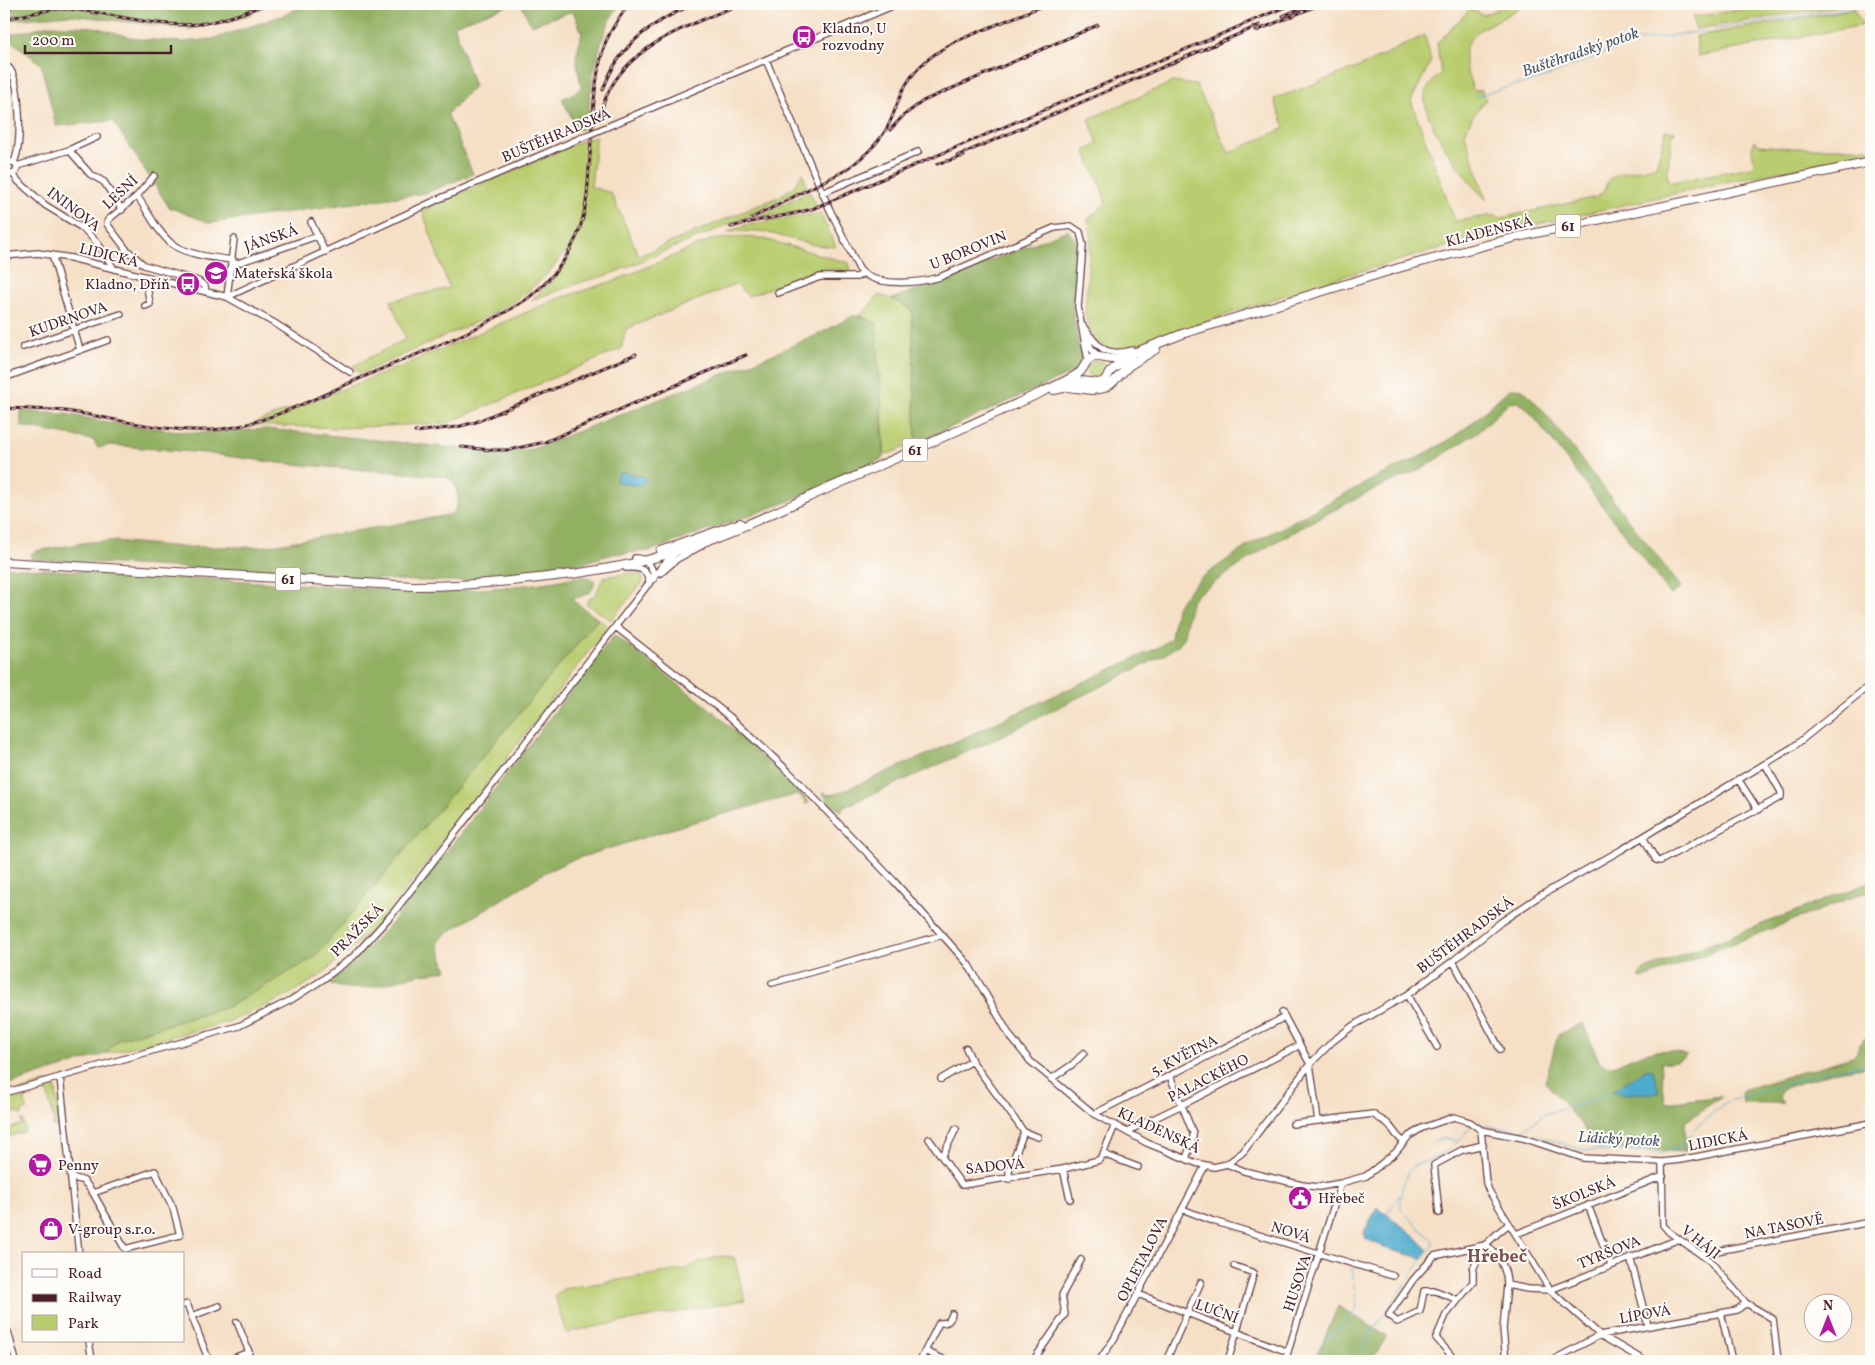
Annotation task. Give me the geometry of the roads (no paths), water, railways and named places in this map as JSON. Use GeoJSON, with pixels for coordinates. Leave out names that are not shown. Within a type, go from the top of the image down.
{"type":"FeatureCollection","features":[{"type":"Feature","properties":{"kind":"main road"},"geometry":{"type":"LineString","coordinates":[[4,13],[8,4]]}},
{"type":"Feature","properties":{"kind":"main road","name":"KLADENSKÁ"},"geometry":{"type":"LineString","coordinates":[[1235,319],[1402,267],[1518,237],[1871,162]]}},
{"type":"Feature","properties":{"kind":"main road","name":"61"},"geometry":{"type":"LineString","coordinates":[[1088,360],[1094,357],[1118,359],[1162,342],[1235,319]]}},
{"type":"Feature","properties":{"kind":"main road","name":"61"},"geometry":{"type":"LineString","coordinates":[[1040,393],[1074,380],[1089,380],[1096,383],[1103,381],[1110,372],[1124,362],[1235,319]]}},
{"type":"Feature","properties":{"kind":"main road","name":"61"},"geometry":{"type":"LineString","coordinates":[[1040,393],[1068,387],[1092,390],[1104,388],[1111,384],[1130,365],[1156,349]]}},
{"type":"Feature","properties":{"kind":"main road"},"geometry":{"type":"LineString","coordinates":[[1102,358],[1109,365],[1110,372]]}},
{"type":"Feature","properties":{"kind":"main road"},"geometry":{"type":"LineString","coordinates":[[1088,360],[1084,373],[1089,380]]}},
{"type":"Feature","properties":{"kind":"main road","name":"61"},"geometry":{"type":"LineString","coordinates":[[4,562],[414,586],[495,584],[594,571],[676,552],[732,531],[1040,393],[1069,379],[1084,369]]}},
{"type":"Feature","properties":{"kind":"main road","name":"61"},"geometry":{"type":"LineString","coordinates":[[572,574],[660,551],[789,506]]}},
{"type":"Feature","properties":{"kind":"street","name":"BUŠTĚHRADSKÁ"},"geometry":{"type":"LineString","coordinates":[[227,297],[439,199],[897,4]]}},
{"type":"Feature","properties":{"kind":"street"},"geometry":{"type":"LineString","coordinates":[[766,60],[822,193],[859,269],[863,273]]}},
{"type":"Feature","properties":{"kind":"street"},"geometry":{"type":"LineString","coordinates":[[4,64],[10,69],[17,92],[19,121],[16,171],[7,171]]}},
{"type":"Feature","properties":{"kind":"street"},"geometry":{"type":"LineString","coordinates":[[4,179],[8,163],[15,164],[69,150],[97,137]]}},
{"type":"Feature","properties":{"kind":"street"},"geometry":{"type":"LineString","coordinates":[[69,150],[90,174],[104,182],[122,210]]}},
{"type":"Feature","properties":{"kind":"street"},"geometry":{"type":"LineString","coordinates":[[822,193],[918,152]]}},
{"type":"Feature","properties":{"kind":"street","name":"ININOVA"},"geometry":{"type":"LineString","coordinates":[[7,171],[45,205],[84,229],[99,245],[114,269]]}},
{"type":"Feature","properties":{"kind":"street","name":"LESNÍ"},"geometry":{"type":"LineString","coordinates":[[150,268],[129,252],[107,224],[108,220],[138,196],[154,176]]}},
{"type":"Feature","properties":{"kind":"street","name":"JÁNSKÁ"},"geometry":{"type":"LineString","coordinates":[[138,196],[160,231],[173,244],[202,256],[232,262],[317,236]]}},
{"type":"Feature","properties":{"kind":"street","name":"JÁNSKÁ"},"geometry":{"type":"LineString","coordinates":[[310,222],[325,252]]}},
{"type":"Feature","properties":{"kind":"street","name":"U BOROVIN"},"geometry":{"type":"LineString","coordinates":[[778,293],[820,277],[857,277],[863,273],[868,277],[902,282],[927,280],[940,277],[1054,228],[1070,226],[1080,232],[1084,245],[1079,296],[1081,322]]}},
{"type":"Feature","properties":{"kind":"street"},"geometry":{"type":"LineString","coordinates":[[227,297],[234,239]]}},
{"type":"Feature","properties":{"kind":"street","name":"LIDICKÁ"},"geometry":{"type":"LineString","coordinates":[[4,256],[38,253],[52,254],[227,297],[276,324],[350,372]]}},
{"type":"Feature","properties":{"kind":"street"},"geometry":{"type":"LineString","coordinates":[[52,254],[80,350]]}},
{"type":"Feature","properties":{"kind":"street","name":"LIDICKÁ"},"geometry":{"type":"LineString","coordinates":[[150,268],[198,281],[204,286],[206,292]]}},
{"type":"Feature","properties":{"kind":"street"},"geometry":{"type":"LineString","coordinates":[[144,306],[150,304],[146,287],[148,278]]}},
{"type":"Feature","properties":{"kind":"street","name":"KUDRNOVA"},"geometry":{"type":"LineString","coordinates":[[24,347],[121,314]]}},
{"type":"Feature","properties":{"kind":"street"},"geometry":{"type":"LineString","coordinates":[[1081,322],[1096,344],[1116,353],[1162,342]]}},
{"type":"Feature","properties":{"kind":"street"},"geometry":{"type":"LineString","coordinates":[[1081,322],[1092,350],[1102,358]]}},
{"type":"Feature","properties":{"kind":"street"},"geometry":{"type":"LineString","coordinates":[[1081,322],[1088,360]]}},
{"type":"Feature","properties":{"kind":"street"},"geometry":{"type":"LineString","coordinates":[[4,378],[108,340]]}},
{"type":"Feature","properties":{"kind":"street"},"geometry":{"type":"LineString","coordinates":[[651,582],[668,566],[686,554],[732,531]]}},
{"type":"Feature","properties":{"kind":"street"},"geometry":{"type":"LineString","coordinates":[[651,582],[676,552],[705,536]]}},
{"type":"Feature","properties":{"kind":"street"},"geometry":{"type":"LineString","coordinates":[[635,558],[646,560],[652,569],[651,582]]}},
{"type":"Feature","properties":{"kind":"street"},"geometry":{"type":"LineString","coordinates":[[594,571],[638,568],[647,573],[651,582]]}},
{"type":"Feature","properties":{"kind":"street","name":"PRAŽSKÁ"},"geometry":{"type":"LineString","coordinates":[[4,1093],[239,1026],[291,1000],[354,956],[394,912],[651,582]]}},
{"type":"Feature","properties":{"kind":"street","name":"KLADENSKÁ"},"geometry":{"type":"LineString","coordinates":[[616,627],[730,717],[788,772],[894,880],[968,964],[1010,1036],[1030,1061],[1094,1114],[1147,1143],[1205,1166],[1214,1167],[1227,1164],[1244,1172],[1319,1187],[1366,1176],[1390,1157],[1409,1136],[1422,1128],[1454,1117],[1470,1122],[1481,1130]]}},
{"type":"Feature","properties":{"kind":"street","name":"BUŠTĚHRADSKÁ"},"geometry":{"type":"LineString","coordinates":[[1227,1164],[1235,1160],[1248,1147],[1310,1064],[1333,1041],[1354,1024],[1407,995],[1501,922],[1538,898],[1765,764],[1804,738],[1871,684]]}},
{"type":"Feature","properties":{"kind":"street"},"geometry":{"type":"LineString","coordinates":[[1643,837],[1656,860],[1660,861],[1781,797],[1782,795],[1765,764]]}},
{"type":"Feature","properties":{"kind":"street"},"geometry":{"type":"LineString","coordinates":[[1738,779],[1758,810]]}},
{"type":"Feature","properties":{"kind":"street"},"geometry":{"type":"LineString","coordinates":[[772,983],[943,935]]}},
{"type":"Feature","properties":{"kind":"street"},"geometry":{"type":"LineString","coordinates":[[1453,961],[1500,1049]]}},
{"type":"Feature","properties":{"kind":"street"},"geometry":{"type":"LineString","coordinates":[[1407,995],[1437,1047]]}},
{"type":"Feature","properties":{"kind":"street","name":"5. KVĚTNA"},"geometry":{"type":"LineString","coordinates":[[1094,1114],[1284,1015],[1300,1045]]}},
{"type":"Feature","properties":{"kind":"street"},"geometry":{"type":"LineString","coordinates":[[1300,1045],[1310,1064],[1318,1121]]}},
{"type":"Feature","properties":{"kind":"street","name":"PALACKÉHO"},"geometry":{"type":"LineString","coordinates":[[1128,1132],[1300,1045]]}},
{"type":"Feature","properties":{"kind":"street"},"geometry":{"type":"LineString","coordinates":[[966,1048],[972,1062],[1024,1132],[1038,1137]]}},
{"type":"Feature","properties":{"kind":"street"},"geometry":{"type":"LineString","coordinates":[[1051,1079],[1084,1054]]}},
{"type":"Feature","properties":{"kind":"street"},"geometry":{"type":"LineString","coordinates":[[941,1079],[972,1062]]}},
{"type":"Feature","properties":{"kind":"street"},"geometry":{"type":"LineString","coordinates":[[1170,1076],[1193,1137],[1186,1159]]}},
{"type":"Feature","properties":{"kind":"street"},"geometry":{"type":"LineString","coordinates":[[60,1077],[79,1252]]}},
{"type":"Feature","properties":{"kind":"street"},"geometry":{"type":"LineString","coordinates":[[1293,1124],[1373,1114],[1379,1120],[1387,1123],[1396,1137],[1404,1142]]}},
{"type":"Feature","properties":{"kind":"street","name":"LIDICKÁ"},"geometry":{"type":"LineString","coordinates":[[1481,1130],[1523,1138],[1583,1158],[1662,1162],[1871,1123]]}},
{"type":"Feature","properties":{"kind":"street"},"geometry":{"type":"LineString","coordinates":[[1115,1125],[1103,1154],[1138,1167]]}},
{"type":"Feature","properties":{"kind":"street","name":"SADOVÁ"},"geometry":{"type":"LineString","coordinates":[[942,1157],[956,1128]]}},
{"type":"Feature","properties":{"kind":"street"},"geometry":{"type":"LineString","coordinates":[[1481,1130],[1486,1183],[1489,1191],[1550,1290],[1600,1335],[1645,1361]]}},
{"type":"Feature","properties":{"kind":"street"},"geometry":{"type":"LineString","coordinates":[[1009,1178],[1009,1170],[1024,1132]]}},
{"type":"Feature","properties":{"kind":"street","name":"SADOVÁ"},"geometry":{"type":"LineString","coordinates":[[929,1139],[962,1185],[1064,1168],[1099,1160],[1103,1154]]}},
{"type":"Feature","properties":{"kind":"street"},"geometry":{"type":"LineString","coordinates":[[1439,1214],[1434,1165],[1462,1150],[1483,1145]]}},
{"type":"Feature","properties":{"kind":"street","name":"V HÁJI"},"geometry":{"type":"LineString","coordinates":[[1662,1162],[1662,1221],[1665,1229],[1710,1261],[1746,1303],[1773,1319],[1778,1361]]}},
{"type":"Feature","properties":{"kind":"street","name":"OPLETALOVA"},"geometry":{"type":"LineString","coordinates":[[1099,1361],[1114,1339],[1205,1166]]}},
{"type":"Feature","properties":{"kind":"street"},"geometry":{"type":"LineString","coordinates":[[1064,1168],[1070,1199]]}},
{"type":"Feature","properties":{"kind":"street"},"geometry":{"type":"LineString","coordinates":[[71,1177],[84,1181],[93,1193],[125,1249],[180,1236],[173,1208],[155,1171],[93,1193]]}},
{"type":"Feature","properties":{"kind":"street","name":"ŠKOLSKÁ"},"geometry":{"type":"LineString","coordinates":[[1516,1234],[1663,1176]]}},
{"type":"Feature","properties":{"kind":"street","name":"HUSOVA"},"geometry":{"type":"LineString","coordinates":[[1285,1361],[1341,1183]]}},
{"type":"Feature","properties":{"kind":"street"},"geometry":{"type":"LineString","coordinates":[[1871,1195],[1871,1200]]}},
{"type":"Feature","properties":{"kind":"street"},"geometry":{"type":"LineString","coordinates":[[1588,1205],[1611,1265]]}},
{"type":"Feature","properties":{"kind":"street","name":"NOVÁ"},"geometry":{"type":"LineString","coordinates":[[1182,1209],[1393,1276]]}},
{"type":"Feature","properties":{"kind":"street","name":"NA TASOVĚ"},"geometry":{"type":"LineString","coordinates":[[1701,1254],[1871,1222]]}},
{"type":"Feature","properties":{"kind":"street"},"geometry":{"type":"LineString","coordinates":[[1456,1361],[1436,1338],[1446,1316],[1473,1282],[1473,1269],[1485,1245],[1509,1224]]}},
{"type":"Feature","properties":{"kind":"street","name":"TYRŠOVA"},"geometry":{"type":"LineString","coordinates":[[1550,1290],[1679,1239]]}},
{"type":"Feature","properties":{"kind":"street"},"geometry":{"type":"LineString","coordinates":[[1458,1300],[1436,1291],[1424,1291],[1420,1311],[1397,1322],[1389,1315],[1413,1280],[1434,1256],[1485,1245],[1492,1248],[1508,1277],[1503,1329],[1506,1361]]}},
{"type":"Feature","properties":{"kind":"street"},"geometry":{"type":"LineString","coordinates":[[1630,1257],[1648,1326]]}},
{"type":"Feature","properties":{"kind":"street"},"geometry":{"type":"LineString","coordinates":[[1033,1361],[1065,1314],[1062,1295],[1081,1260]]}},
{"type":"Feature","properties":{"kind":"street"},"geometry":{"type":"LineString","coordinates":[[1228,1361],[1254,1273],[1234,1266]]}},
{"type":"Feature","properties":{"kind":"street"},"geometry":{"type":"LineString","coordinates":[[1166,1361],[1200,1282]]}},
{"type":"Feature","properties":{"kind":"street"},"geometry":{"type":"LineString","coordinates":[[1507,1285],[1528,1289],[1550,1290]]}},
{"type":"Feature","properties":{"kind":"street","name":"LUČNÍ"},"geometry":{"type":"LineString","coordinates":[[1138,1294],[1288,1352]]}},
{"type":"Feature","properties":{"kind":"street","name":"LÍPOVÁ"},"geometry":{"type":"LineString","coordinates":[[1551,1361],[1559,1359],[1600,1335],[1736,1310],[1746,1303]]}},
{"type":"Feature","properties":{"kind":"street"},"geometry":{"type":"LineString","coordinates":[[186,1304],[209,1361]]}},
{"type":"Feature","properties":{"kind":"street"},"geometry":{"type":"LineString","coordinates":[[192,1316],[219,1306]]}},
{"type":"Feature","properties":{"kind":"street"},"geometry":{"type":"LineString","coordinates":[[1721,1313],[1732,1361]]}},
{"type":"Feature","properties":{"kind":"street"},"geometry":{"type":"LineString","coordinates":[[920,1361],[939,1323],[947,1323],[951,1320],[952,1314]]}},
{"type":"Feature","properties":{"kind":"street"},"geometry":{"type":"LineString","coordinates":[[224,1361],[232,1360],[249,1352],[237,1322]]}},
{"type":"Feature","properties":{"kind":"street"},"geometry":{"type":"LineString","coordinates":[[4,1332],[8,1332],[16,1361]]}},
{"type":"Feature","properties":{"kind":"street"},"geometry":{"type":"LineString","coordinates":[[89,1342],[92,1361]]}},
{"type":"Feature","properties":{"kind":"street"},"geometry":{"type":"LineString","coordinates":[[925,1351],[947,1361]]}},
{"type":"Feature","properties":{"kind":"water"},"geometry":{"type":"Polygon","coordinates":[[[623,472],[645,477],[647,480],[638,486],[617,482],[616,479],[619,473],[623,472]]]}},
{"type":"Feature","properties":{"kind":"water"},"geometry":{"type":"Polygon","coordinates":[[[1645,1069],[1653,1071],[1658,1093],[1622,1094],[1612,1091],[1645,1069]]]}},
{"type":"Feature","properties":{"kind":"water"},"geometry":{"type":"Polygon","coordinates":[[[1377,1207],[1415,1236],[1428,1249],[1421,1258],[1391,1250],[1366,1239],[1364,1232],[1377,1207]]]}},
{"type":"Feature","properties":{"kind":"waterway","name":"Buštěhradský potok"},"geometry":{"type":"LineString","coordinates":[[1475,96],[1543,78],[1631,42],[1871,5]]}},
{"type":"Feature","properties":{"kind":"waterway","name":"Lidický potok"},"geometry":{"type":"LineString","coordinates":[[1694,1129],[1726,1102],[1834,1069],[1871,1064]]}},
{"type":"Feature","properties":{"kind":"waterway"},"geometry":{"type":"LineString","coordinates":[[1522,1131],[1545,1114],[1581,1104],[1612,1091]]}},
{"type":"Feature","properties":{"kind":"waterway","name":"Lidický potok"},"geometry":{"type":"LineString","coordinates":[[1480,1125],[1521,1131],[1583,1150],[1662,1153],[1683,1146],[1692,1133]]}},
{"type":"Feature","properties":{"kind":"waterway","name":"Lidický potok"},"geometry":{"type":"LineString","coordinates":[[1409,1278],[1433,1245],[1433,1241],[1402,1211],[1400,1201],[1405,1181],[1413,1167],[1448,1150],[1462,1138],[1470,1127]]}},
{"type":"Feature","properties":{"kind":"waterway"},"geometry":{"type":"LineString","coordinates":[[1431,1142],[1444,1138],[1459,1141]]}},
{"type":"Feature","properties":{"kind":"waterway"},"geometry":{"type":"LineString","coordinates":[[1387,1214],[1400,1195]]}},
{"type":"Feature","properties":{"kind":"waterway"},"geometry":{"type":"LineString","coordinates":[[1312,1361],[1325,1338],[1336,1332],[1357,1309],[1352,1268]]}},
{"type":"Feature","properties":{"kind":"waterway","name":"Lidický potok"},"geometry":{"type":"LineString","coordinates":[[1355,1361],[1371,1333],[1406,1283]]}},
{"type":"Feature","properties":{"kind":"railway"},"geometry":{"type":"LineString","coordinates":[[4,19],[54,9],[70,9],[150,22],[183,25],[216,21],[265,4]]}},
{"type":"Feature","properties":{"kind":"railway"},"geometry":{"type":"LineString","coordinates":[[4,408],[65,411],[183,430],[222,429],[241,426],[298,406],[437,346],[486,323],[529,298],[546,283],[558,268],[573,245],[580,228],[587,194],[594,104],[601,56],[616,22],[629,4]]}},
{"type":"Feature","properties":{"kind":"railway"},"geometry":{"type":"LineString","coordinates":[[603,90],[618,60],[639,36],[664,19],[694,4]]}},
{"type":"Feature","properties":{"kind":"railway"},"geometry":{"type":"LineString","coordinates":[[598,119],[611,87],[636,57],[668,35],[741,4]]}},
{"type":"Feature","properties":{"kind":"railway"},"geometry":{"type":"LineString","coordinates":[[752,218],[846,170],[865,154],[877,143],[886,129],[907,83],[917,70],[934,55],[954,42],[1047,4]]}},
{"type":"Feature","properties":{"kind":"railway"},"geometry":{"type":"LineString","coordinates":[[731,227],[812,209],[1292,4]]}},
{"type":"Feature","properties":{"kind":"railway"},"geometry":{"type":"LineString","coordinates":[[1283,16],[1311,4]]}},
{"type":"Feature","properties":{"kind":"railway"},"geometry":{"type":"LineString","coordinates":[[1256,31],[1321,4]]}},
{"type":"Feature","properties":{"kind":"railway"},"geometry":{"type":"LineString","coordinates":[[890,130],[903,116],[923,101],[1098,25]]}},
{"type":"Feature","properties":{"kind":"railway"},"geometry":{"type":"LineString","coordinates":[[957,156],[1260,25]]}},
{"type":"Feature","properties":{"kind":"railway"},"geometry":{"type":"LineString","coordinates":[[937,164],[964,156]]}},
{"type":"Feature","properties":{"kind":"railway"},"geometry":{"type":"LineString","coordinates":[[415,432],[457,427],[476,422],[636,354]]}},
{"type":"Feature","properties":{"kind":"railway"},"geometry":{"type":"LineString","coordinates":[[461,447],[509,450],[545,442],[746,355]]}},
{"type":"Feature","properties":{"kind":"place","name":"Kladno, U rozvodny"},"geometry":{"type":"Point","coordinates":[804,37]}},
{"type":"Feature","properties":{"kind":"place","name":"Mateřská škola"},"geometry":{"type":"Point","coordinates":[216,273]}},
{"type":"Feature","properties":{"kind":"place","name":"Kladno, Dříň"},"geometry":{"type":"Point","coordinates":[188,284]}},
{"type":"Feature","properties":{"kind":"place","name":"Penny"},"geometry":{"type":"Point","coordinates":[40,1165]}},
{"type":"Feature","properties":{"kind":"place","name":"Hřebeč"},"geometry":{"type":"Point","coordinates":[1300,1198]}},
{"type":"Feature","properties":{"kind":"place","name":"V-group s.r.o."},"geometry":{"type":"Point","coordinates":[51,1229]}},
{"type":"Feature","properties":{"kind":"district","name":"Hřebeč"},"geometry":{"type":"Point","coordinates":[1497,1256]}}]}
